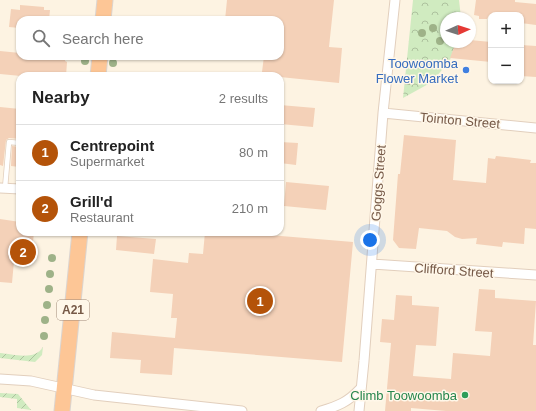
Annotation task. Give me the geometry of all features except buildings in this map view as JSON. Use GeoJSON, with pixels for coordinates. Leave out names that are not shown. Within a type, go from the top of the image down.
{"type":"FeatureCollection","features":[{"type":"Feature","properties":{"kind":"highway"},"geometry":{"type":"LineString","coordinates":[[103,16],[105,0]]}},
{"type":"Feature","properties":{"kind":"highway"},"geometry":{"type":"LineString","coordinates":[[98,72],[100,60]]}},
{"type":"Feature","properties":{"kind":"highway","name":"A21"},"geometry":{"type":"LineString","coordinates":[[62,411],[80,236]]}},
{"type":"Feature","properties":{"kind":"street","name":"Goggs Street"},"geometry":{"type":"LineString","coordinates":[[359,411],[395,0]]}},
{"type":"Feature","properties":{"kind":"street","name":"Tointon Street"},"geometry":{"type":"LineString","coordinates":[[384,113],[536,128]]}},
{"type":"Feature","properties":{"kind":"street"},"geometry":{"type":"LineString","coordinates":[[2,188],[16,190]]}},
{"type":"Feature","properties":{"kind":"street","name":"Clifford Street"},"geometry":{"type":"LineString","coordinates":[[372,264],[536,276]]}},
{"type":"Feature","properties":{"kind":"street"},"geometry":{"type":"LineString","coordinates":[[0,379],[31,381],[94,395],[242,411]]}},
{"type":"Feature","properties":{"kind":"street"},"geometry":{"type":"LineString","coordinates":[[321,411],[340,405],[351,399],[360,389]]}},
{"type":"Feature","properties":{"kind":"lane"},"geometry":{"type":"LineString","coordinates":[[2,188],[10,142],[16,143]]}},
{"type":"Feature","properties":{"kind":"green space"},"geometry":{"type":"Polygon","coordinates":[[[413,0],[459,0],[460,12],[440,12],[440,48],[454,48],[450,60],[432,82],[403,98],[413,0]]]}},
{"type":"Feature","properties":{"kind":"green space"},"geometry":{"type":"Polygon","coordinates":[[[43,347],[42,355],[35,362],[0,358],[0,353],[23,356],[35,354],[43,347]]]}},
{"type":"Feature","properties":{"kind":"green space"},"geometry":{"type":"Polygon","coordinates":[[[0,393],[18,394],[31,410],[17,408],[17,399],[0,397],[0,393]]]}},
{"type":"Feature","properties":{"kind":"place","name":"Toowoomba Flower Market"},"geometry":{"type":"Point","coordinates":[466,70]}},
{"type":"Feature","properties":{"kind":"place","name":"Grill'd"},"geometry":{"type":"Point","coordinates":[23,252]}},
{"type":"Feature","properties":{"kind":"place","name":"Centrepoint"},"geometry":{"type":"Point","coordinates":[260,301]}},
{"type":"Feature","properties":{"kind":"place","name":"Climb Toowoomba"},"geometry":{"type":"Point","coordinates":[465,395]}}]}
